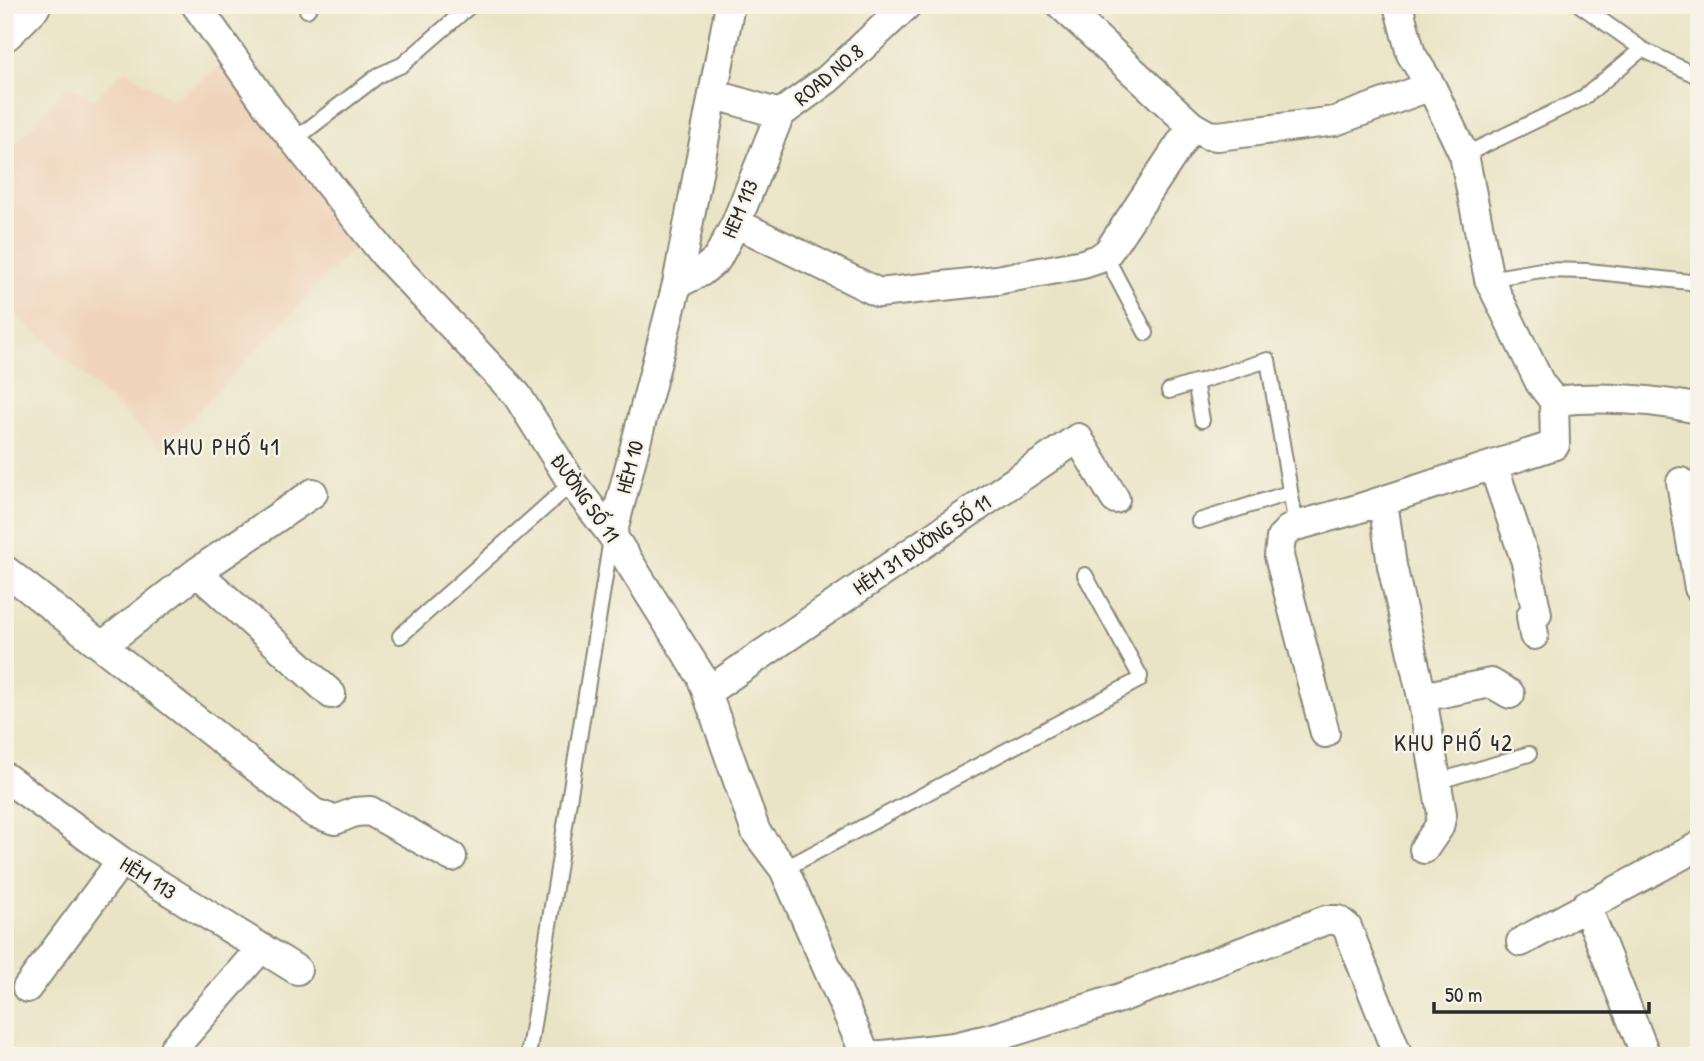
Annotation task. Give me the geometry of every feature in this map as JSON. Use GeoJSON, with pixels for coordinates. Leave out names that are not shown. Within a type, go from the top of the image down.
{"type":"FeatureCollection","features":[{"type":"Feature","properties":{"kind":"main road"},"geometry":{"type":"LineString","coordinates":[[5,31],[31,5]]}},
{"type":"Feature","properties":{"kind":"street","name":"ĐƯỜNG SỐ 11"},"geometry":{"type":"LineString","coordinates":[[196,5],[273,114],[386,255],[517,395],[572,483],[612,536],[701,676],[756,832],[784,869],[866,1056]]}},
{"type":"Feature","properties":{"kind":"street","name":"HẺM 10"},"geometry":{"type":"LineString","coordinates":[[612,536],[677,284],[730,5]]}},
{"type":"Feature","properties":{"kind":"street","name":"ROAD NO.8"},"geometry":{"type":"LineString","coordinates":[[780,114],[828,79],[908,5]]}},
{"type":"Feature","properties":{"kind":"street"},"geometry":{"type":"LineString","coordinates":[[1061,5],[1192,126],[1208,135],[1335,121],[1431,86]]}},
{"type":"Feature","properties":{"kind":"street"},"geometry":{"type":"LineString","coordinates":[[1325,733],[1279,556],[1280,538],[1296,526],[1383,501],[1555,445],[1554,401],[1540,383],[1489,279],[1464,155],[1431,86],[1411,54],[1398,5]]}},
{"type":"Feature","properties":{"kind":"street"},"geometry":{"type":"LineString","coordinates":[[713,94],[780,114]]}},
{"type":"Feature","properties":{"kind":"street","name":"HEM 113"},"geometry":{"type":"LineString","coordinates":[[677,284],[701,272],[717,259],[736,223],[780,114]]}},
{"type":"Feature","properties":{"kind":"street"},"geometry":{"type":"LineString","coordinates":[[736,223],[878,293],[997,280],[1083,264],[1105,255],[1192,126]]}},
{"type":"Feature","properties":{"kind":"street"},"geometry":{"type":"LineString","coordinates":[[1554,401],[1601,398],[1667,402],[1699,409]]}},
{"type":"Feature","properties":{"kind":"street","name":"HẺM 31 ĐƯỜNG SỐ 11"},"geometry":{"type":"LineString","coordinates":[[707,692],[1078,438],[1115,499]]}},
{"type":"Feature","properties":{"kind":"street"},"geometry":{"type":"LineString","coordinates":[[1493,465],[1526,562],[1538,614],[1531,616],[1534,635]]}},
{"type":"Feature","properties":{"kind":"street"},"geometry":{"type":"LineString","coordinates":[[1681,482],[1699,589]]}},
{"type":"Feature","properties":{"kind":"street"},"geometry":{"type":"LineString","coordinates":[[102,646],[197,572],[313,493]]}},
{"type":"Feature","properties":{"kind":"street"},"geometry":{"type":"LineString","coordinates":[[1383,501],[1392,566],[1422,697],[1441,821],[1424,849]]}},
{"type":"Feature","properties":{"kind":"street"},"geometry":{"type":"LineString","coordinates":[[5,570],[314,813],[335,820],[355,812],[370,811],[452,857]]}},
{"type":"Feature","properties":{"kind":"street"},"geometry":{"type":"LineString","coordinates":[[197,572],[331,694]]}},
{"type":"Feature","properties":{"kind":"street"},"geometry":{"type":"LineString","coordinates":[[1422,697],[1491,683],[1510,694]]}},
{"type":"Feature","properties":{"kind":"street","name":"HẺM 113"},"geometry":{"type":"LineString","coordinates":[[5,777],[121,861],[297,970]]}},
{"type":"Feature","properties":{"kind":"street"},"geometry":{"type":"LineString","coordinates":[[1521,943],[1586,905],[1699,846]]}},
{"type":"Feature","properties":{"kind":"street"},"geometry":{"type":"LineString","coordinates":[[27,988],[121,861]]}},
{"type":"Feature","properties":{"kind":"street"},"geometry":{"type":"LineString","coordinates":[[1586,905],[1646,1056]]}},
{"type":"Feature","properties":{"kind":"street"},"geometry":{"type":"LineString","coordinates":[[874,1056],[954,1047],[996,1037],[1120,998],[1326,920],[1338,920],[1348,927],[1398,1056]]}},
{"type":"Feature","properties":{"kind":"street"},"geometry":{"type":"LineString","coordinates":[[174,1048],[261,948]]}},
{"type":"Feature","properties":{"kind":"lane"},"geometry":{"type":"LineString","coordinates":[[294,140],[379,75],[402,65],[471,5]]}},
{"type":"Feature","properties":{"kind":"lane"},"geometry":{"type":"LineString","coordinates":[[1580,5],[1642,49],[1699,77]]}},
{"type":"Feature","properties":{"kind":"lane"},"geometry":{"type":"LineString","coordinates":[[1464,155],[1583,98],[1642,49]]}},
{"type":"Feature","properties":{"kind":"lane"},"geometry":{"type":"LineString","coordinates":[[1105,255],[1146,333]]}},
{"type":"Feature","properties":{"kind":"lane"},"geometry":{"type":"LineString","coordinates":[[1489,279],[1541,270],[1698,280]]}},
{"type":"Feature","properties":{"kind":"lane"},"geometry":{"type":"LineString","coordinates":[[1168,391],[1268,359],[1296,526]]}},
{"type":"Feature","properties":{"kind":"lane"},"geometry":{"type":"LineString","coordinates":[[1195,382],[1202,419]]}},
{"type":"Feature","properties":{"kind":"lane"},"geometry":{"type":"LineString","coordinates":[[400,636],[572,483]]}},
{"type":"Feature","properties":{"kind":"lane"},"geometry":{"type":"LineString","coordinates":[[1199,521],[1289,493]]}},
{"type":"Feature","properties":{"kind":"lane","name":"HẺM 10"},"geometry":{"type":"LineString","coordinates":[[528,1056],[612,536]]}},
{"type":"Feature","properties":{"kind":"lane"},"geometry":{"type":"LineString","coordinates":[[784,869],[1139,680],[1140,676],[1085,575]]}},
{"type":"Feature","properties":{"kind":"lane"},"geometry":{"type":"LineString","coordinates":[[1436,782],[1529,754]]}},
{"type":"Feature","properties":{"kind":"shaded area"},"geometry":{"type":"Polygon","coordinates":[[[227,61],[360,240],[163,449],[5,303],[5,156],[67,86],[94,100],[125,70],[173,101],[227,61]]]}},
{"type":"Feature","properties":{"kind":"district","name":"KHU PHỐ 41"},"geometry":{"type":"Point","coordinates":[222,447]}},
{"type":"Feature","properties":{"kind":"district","name":"KHU PHỐ 42"},"geometry":{"type":"Point","coordinates":[1454,743]}}]}
